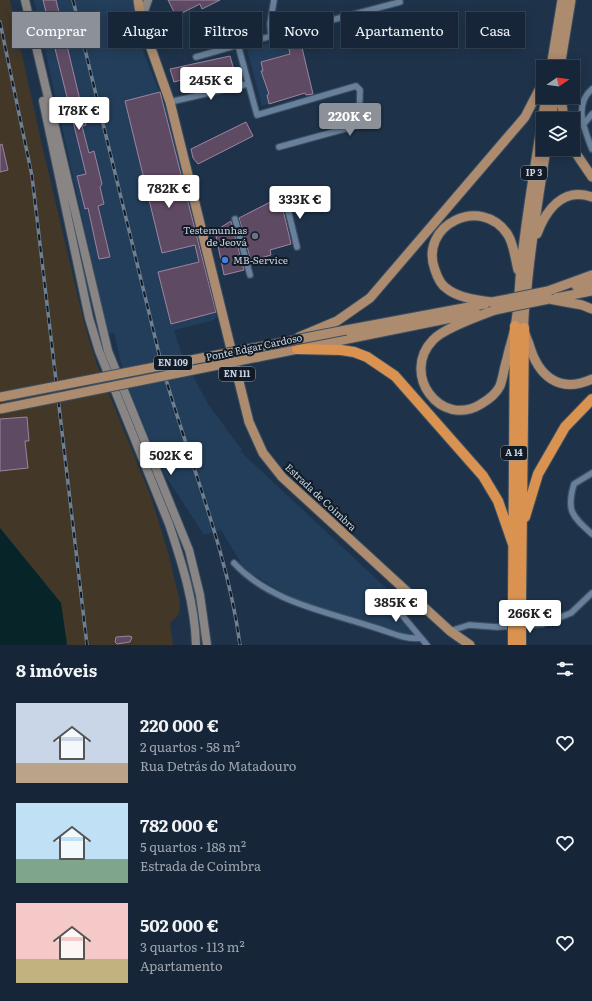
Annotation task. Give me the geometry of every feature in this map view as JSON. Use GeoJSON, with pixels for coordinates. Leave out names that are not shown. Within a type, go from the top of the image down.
{"type":"FeatureCollection","features":[{"type":"Feature","properties":{"kind":"highway","name":"A 14"},"geometry":{"type":"LineString","coordinates":[[513,645],[521,536],[519,327]]}},
{"type":"Feature","properties":{"kind":"highway","name":"A 14"},"geometry":{"type":"LineString","coordinates":[[519,327],[513,544],[521,645]]}},
{"type":"Feature","properties":{"kind":"highway"},"geometry":{"type":"LineString","coordinates":[[297,350],[340,350],[367,357],[395,376],[483,476],[498,501],[513,544]]}},
{"type":"Feature","properties":{"kind":"highway"},"geometry":{"type":"LineString","coordinates":[[521,536],[525,514],[538,474],[565,427],[592,399]]}},
{"type":"Feature","properties":{"kind":"main road"},"geometry":{"type":"LineString","coordinates":[[24,0],[98,315],[108,351],[189,550],[200,595],[207,642]]}},
{"type":"Feature","properties":{"kind":"main road"},"geometry":{"type":"LineString","coordinates":[[24,0],[61,189],[89,318],[99,351],[169,524],[190,596],[196,645]]}},
{"type":"Feature","properties":{"kind":"main road","name":"EN 111"},"geometry":{"type":"LineString","coordinates":[[138,0],[140,12]]}},
{"type":"Feature","properties":{"kind":"main road","name":"EN 111"},"geometry":{"type":"LineString","coordinates":[[142,12],[143,0]]}},
{"type":"Feature","properties":{"kind":"main road"},"geometry":{"type":"LineString","coordinates":[[144,12],[148,0]]}},
{"type":"Feature","properties":{"kind":"main road"},"geometry":{"type":"LineString","coordinates":[[552,60],[562,0]]}},
{"type":"Feature","properties":{"kind":"main road"},"geometry":{"type":"LineString","coordinates":[[561,60],[571,0]]}},
{"type":"Feature","properties":{"kind":"main road","name":"Estrada de Coimbra"},"geometry":{"type":"LineString","coordinates":[[151,48],[170,102],[249,422],[263,453],[282,477],[450,631],[470,645]]}},
{"type":"Feature","properties":{"kind":"main road"},"geometry":{"type":"LineString","coordinates":[[294,339],[336,321],[370,298],[525,117],[536,96]]}},
{"type":"Feature","properties":{"kind":"main road","name":"IP 3"},"geometry":{"type":"LineString","coordinates":[[519,327],[520,276],[545,104]]}},
{"type":"Feature","properties":{"kind":"main road","name":"IP 3"},"geometry":{"type":"LineString","coordinates":[[519,327],[545,156]]}},
{"type":"Feature","properties":{"kind":"main road"},"geometry":{"type":"LineString","coordinates":[[578,156],[592,177]]}},
{"type":"Feature","properties":{"kind":"main road"},"geometry":{"type":"LineString","coordinates":[[531,252],[543,218],[554,204],[564,198],[575,195],[592,197]]}},
{"type":"Feature","properties":{"kind":"main road"},"geometry":{"type":"LineString","coordinates":[[494,306],[468,298],[445,288],[437,277],[433,264],[432,250],[437,237],[445,226],[457,219],[470,216],[485,217],[500,226],[512,244],[520,276]]}},
{"type":"Feature","properties":{"kind":"main road"},"geometry":{"type":"LineString","coordinates":[[548,295],[592,275]]}},
{"type":"Feature","properties":{"kind":"main road","name":"EN 109"},"geometry":{"type":"LineString","coordinates":[[347,334],[548,295],[592,282]]}},
{"type":"Feature","properties":{"kind":"main road","name":"EN 109"},"geometry":{"type":"LineString","coordinates":[[548,295],[592,291]]}},
{"type":"Feature","properties":{"kind":"main road"},"geometry":{"type":"LineString","coordinates":[[548,295],[592,309]]}},
{"type":"Feature","properties":{"kind":"main road"},"geometry":{"type":"LineString","coordinates":[[494,306],[435,338],[426,348],[421,360],[420,372],[422,382],[434,400],[455,409],[465,409],[478,406],[490,398],[500,386],[519,327]]}},
{"type":"Feature","properties":{"kind":"main road"},"geometry":{"type":"LineString","coordinates":[[519,327],[534,360],[542,372],[561,383],[571,385],[592,379]]}},
{"type":"Feature","properties":{"kind":"main road","name":"Ponte Edgar Cardoso"},"geometry":{"type":"LineString","coordinates":[[0,397],[294,339],[347,334]]}},
{"type":"Feature","properties":{"kind":"main road","name":"Ponte Edgar Cardoso"},"geometry":{"type":"LineString","coordinates":[[0,409],[297,350],[347,334]]}},
{"type":"Feature","properties":{"kind":"main road"},"geometry":{"type":"LineString","coordinates":[[195,634],[207,642]]}},
{"type":"Feature","properties":{"kind":"street"},"geometry":{"type":"LineString","coordinates":[[272,12],[274,0]]}},
{"type":"Feature","properties":{"kind":"street"},"geometry":{"type":"LineString","coordinates":[[333,20],[400,2]]}},
{"type":"Feature","properties":{"kind":"street"},"geometry":{"type":"LineString","coordinates":[[196,56],[227,48]]}},
{"type":"Feature","properties":{"kind":"street"},"geometry":{"type":"LineString","coordinates":[[239,48],[247,84],[257,115],[356,86],[360,90],[359,125],[279,147]]}},
{"type":"Feature","properties":{"kind":"street"},"geometry":{"type":"LineString","coordinates":[[170,102],[247,84]]}},
{"type":"Feature","properties":{"kind":"street"},"geometry":{"type":"LineString","coordinates":[[591,93],[582,107],[583,125],[592,149]]}},
{"type":"Feature","properties":{"kind":"street"},"geometry":{"type":"LineString","coordinates":[[583,125],[592,114]]}},
{"type":"Feature","properties":{"kind":"street"},"geometry":{"type":"LineString","coordinates":[[285,198],[297,247]]}},
{"type":"Feature","properties":{"kind":"street"},"geometry":{"type":"LineString","coordinates":[[235,219],[250,275]]}},
{"type":"Feature","properties":{"kind":"street"},"geometry":{"type":"LineString","coordinates":[[592,473],[574,484],[569,502],[575,518],[592,534]]}},
{"type":"Feature","properties":{"kind":"street"},"geometry":{"type":"LineString","coordinates":[[234,563],[246,575],[274,593],[314,610],[397,635],[413,639],[420,638]]}},
{"type":"Feature","properties":{"kind":"street"},"geometry":{"type":"LineString","coordinates":[[450,631],[469,625],[497,627],[543,624],[571,613],[592,593]]}},
{"type":"Feature","properties":{"kind":"street"},"geometry":{"type":"LineString","coordinates":[[410,595],[400,612],[403,618],[427,645]]}},
{"type":"Feature","properties":{"kind":"shaded area"},"geometry":{"type":"Polygon","coordinates":[[[0,0],[10,0],[13,12],[12,48],[21,48],[84,323],[96,362],[151,497],[168,552],[180,602],[179,614],[170,623],[173,645],[67,645],[61,603],[0,528],[0,0]]]}},
{"type":"Feature","properties":{"kind":"shaded area"},"geometry":{"type":"Polygon","coordinates":[[[34,0],[134,0],[134,12],[108,12],[108,48],[142,48],[170,119],[217,316],[214,320],[174,330],[182,355],[208,404],[242,450],[240,451],[400,601],[397,616],[414,634],[408,636],[298,601],[246,571],[221,530],[204,535],[165,475],[126,382],[114,333],[108,334],[45,48],[100,48],[100,12],[37,12],[34,0]]]}},
{"type":"Feature","properties":{"kind":"shaded area"},"geometry":{"type":"Polygon","coordinates":[[[270,43],[270,48],[302,48],[313,94],[306,95],[305,93],[262,106],[247,49],[262,48],[262,45],[270,43]]]}},
{"type":"Feature","properties":{"kind":"shaded area"},"geometry":{"type":"Polygon","coordinates":[[[0,528],[61,603],[67,645],[0,645],[0,528]]]}},
{"type":"Feature","properties":{"kind":"building"},"geometry":{"type":"Polygon","coordinates":[[[43,0],[56,0],[59,12],[46,12],[43,0]]]}},
{"type":"Feature","properties":{"kind":"building"},"geometry":{"type":"Polygon","coordinates":[[[168,0],[220,0],[202,9],[200,4],[182,13],[174,12],[168,0]]]}},
{"type":"Feature","properties":{"kind":"building"},"geometry":{"type":"Polygon","coordinates":[[[55,48],[68,48],[86,125],[82,126],[89,153],[94,151],[102,184],[100,187],[104,204],[98,206],[110,257],[99,259],[88,208],[85,209],[77,176],[86,174],[55,48]]]}},
{"type":"Feature","properties":{"kind":"building"},"geometry":{"type":"Polygon","coordinates":[[[289,48],[302,48],[313,94],[306,95],[305,93],[269,104],[267,95],[269,94],[261,71],[263,71],[261,62],[290,54],[289,48]]]}},
{"type":"Feature","properties":{"kind":"building"},"geometry":{"type":"Polygon","coordinates":[[[230,56],[234,70],[205,77],[204,74],[174,82],[170,69],[230,56]]]}},
{"type":"Feature","properties":{"kind":"building"},"geometry":{"type":"Polygon","coordinates":[[[160,92],[216,312],[171,324],[158,272],[199,262],[195,245],[162,253],[125,101],[160,92]]]}},
{"type":"Feature","properties":{"kind":"building"},"geometry":{"type":"Polygon","coordinates":[[[246,122],[253,136],[198,164],[193,158],[191,149],[246,122]]]}},
{"type":"Feature","properties":{"kind":"building"},"geometry":{"type":"Polygon","coordinates":[[[2,144],[8,170],[0,172],[0,145],[2,144]]]}},
{"type":"Feature","properties":{"kind":"building"},"geometry":{"type":"Polygon","coordinates":[[[280,197],[291,244],[270,250],[271,255],[251,261],[239,218],[280,197]]]}},
{"type":"Feature","properties":{"kind":"building"},"geometry":{"type":"Polygon","coordinates":[[[231,221],[244,270],[224,275],[215,231],[231,221]]]}},
{"type":"Feature","properties":{"kind":"building"},"geometry":{"type":"Polygon","coordinates":[[[27,417],[29,441],[25,441],[28,468],[0,471],[0,419],[27,417]]]}},
{"type":"Feature","properties":{"kind":"building"},"geometry":{"type":"Polygon","coordinates":[[[116,637],[132,637],[130,642],[117,644],[115,642],[116,637]]]}},
{"type":"Feature","properties":{"kind":"railway"},"geometry":{"type":"LineString","coordinates":[[73,0],[161,362],[216,537],[226,573],[240,645]]}},
{"type":"Feature","properties":{"kind":"railway"},"geometry":{"type":"LineString","coordinates":[[0,22],[32,176],[87,645]]}},
{"type":"Feature","properties":{"kind":"place","name":"Testemunhas de Jeová"},"geometry":{"type":"Point","coordinates":[255,236]}},
{"type":"Feature","properties":{"kind":"place","name":"MB-Service"},"geometry":{"type":"Point","coordinates":[225,260]}}]}
